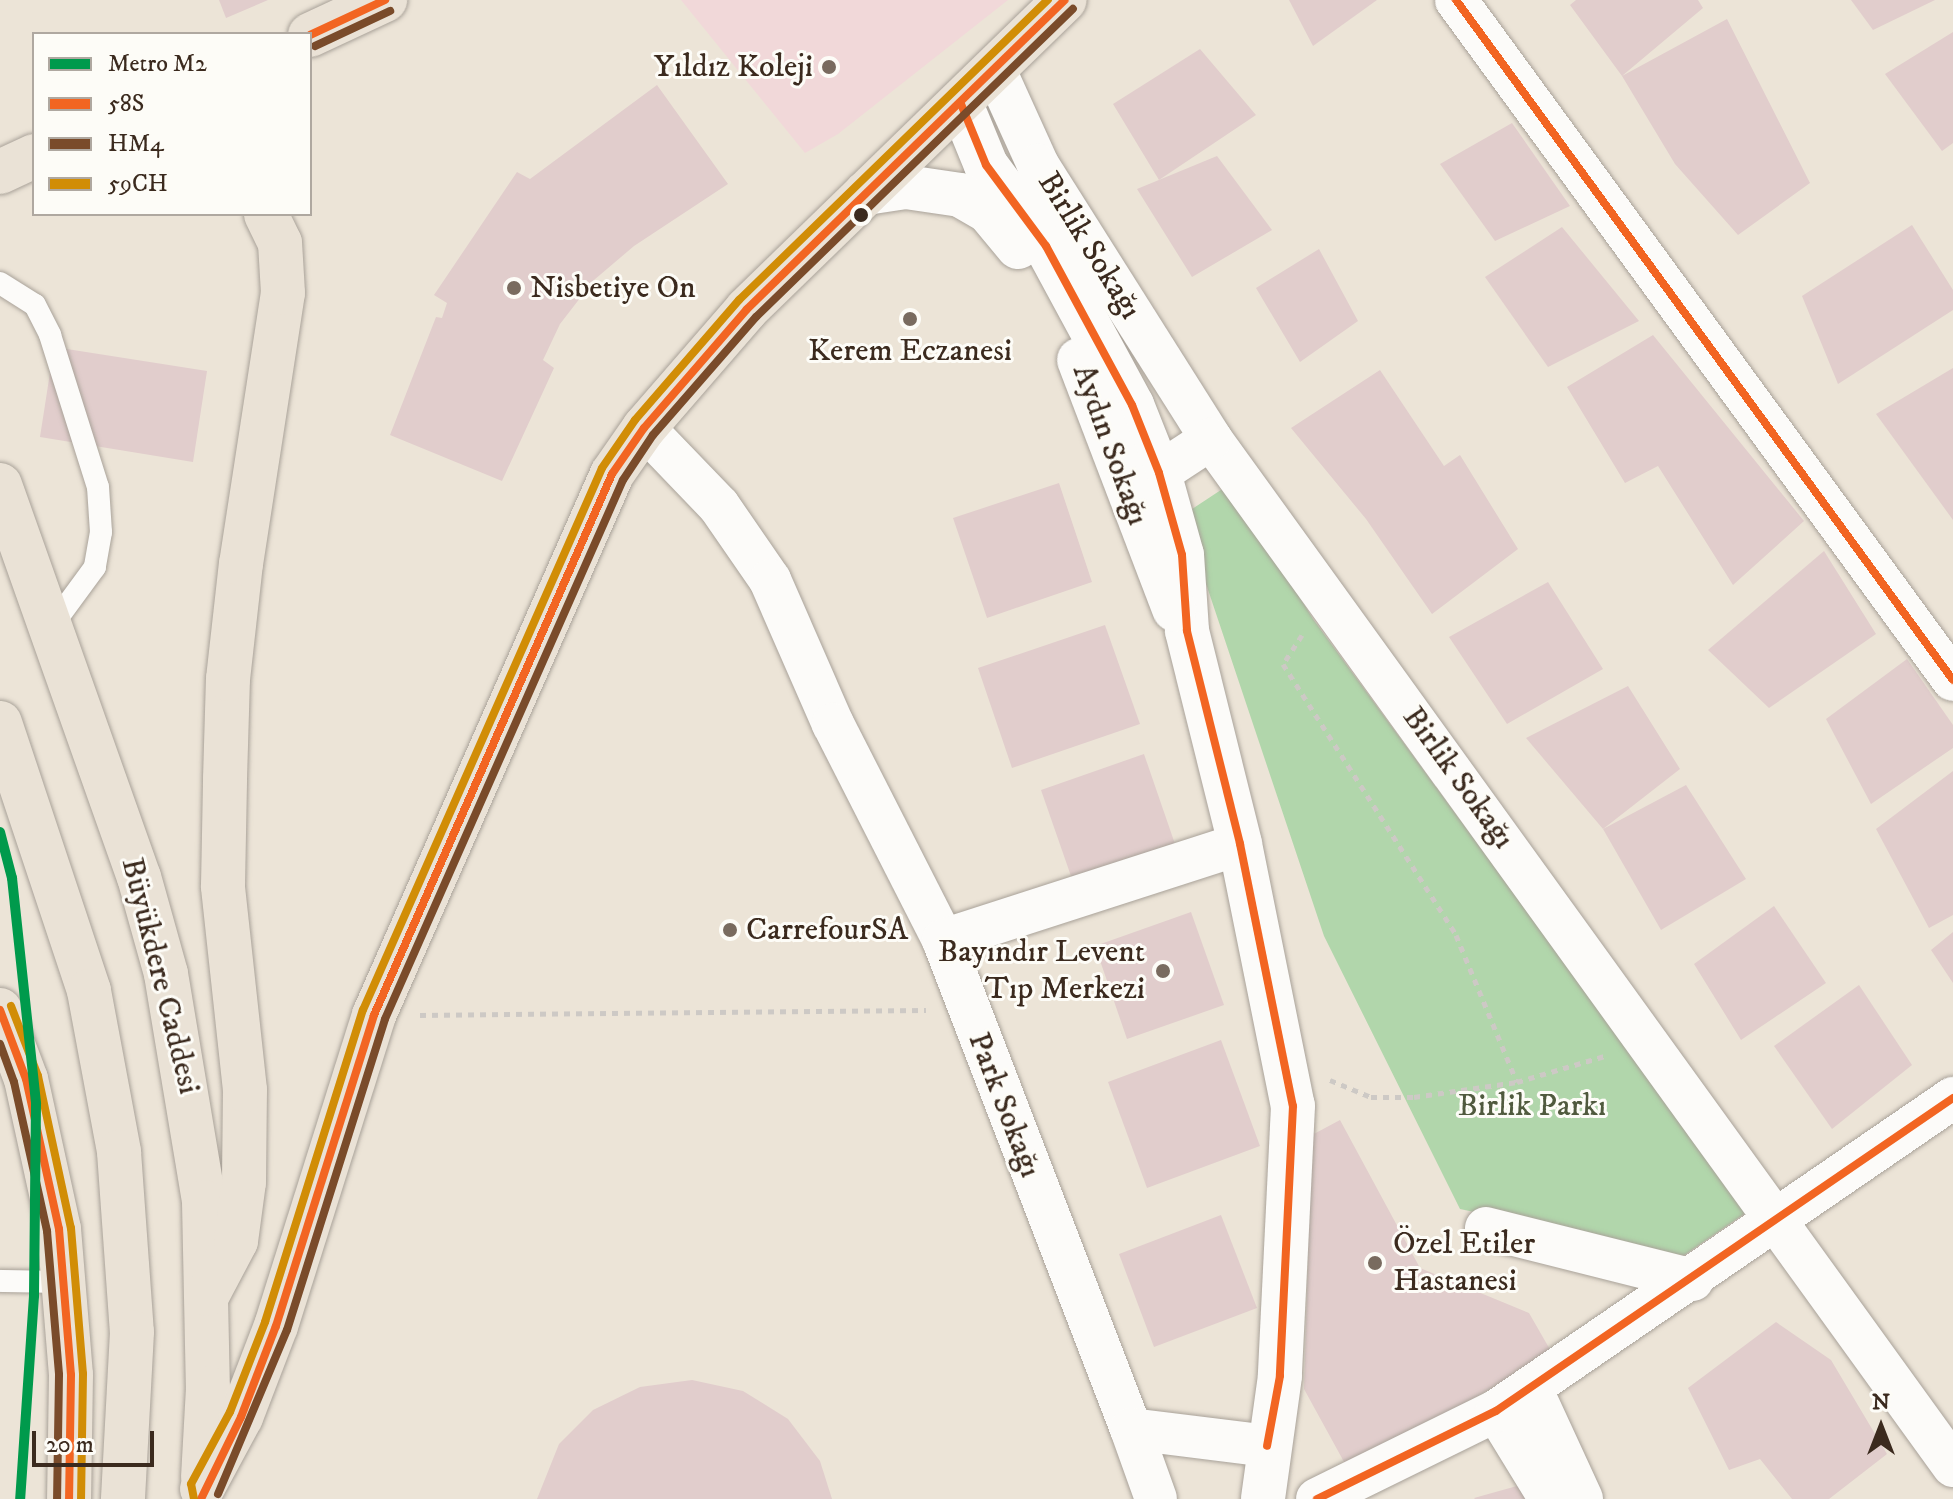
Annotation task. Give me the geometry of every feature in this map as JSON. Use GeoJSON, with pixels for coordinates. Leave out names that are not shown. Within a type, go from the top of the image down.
{"type":"FeatureCollection","features":[{"type":"Feature","properties":{"kind":"main road"},"geometry":{"type":"LineString","coordinates":[[312,34],[385,0]]}},
{"type":"Feature","properties":{"kind":"main road"},"geometry":{"type":"LineString","coordinates":[[203,1496],[241,1417],[276,1326],[374,1015],[612,474],[644,428],[747,309],[1065,0]]}},
{"type":"Feature","properties":{"kind":"main road"},"geometry":{"type":"LineString","coordinates":[[0,173],[32,157]]}},
{"type":"Feature","properties":{"kind":"main road"},"geometry":{"type":"LineString","coordinates":[[0,173],[32,169]]}},
{"type":"Feature","properties":{"kind":"main road"},"geometry":{"type":"LineString","coordinates":[[208,1294],[236,1241],[244,1182],[245,1090],[223,886],[225,779],[228,679],[241,564],[283,293],[280,243],[267,216]]}},
{"type":"Feature","properties":{"kind":"main road","name":"Büyükdere Caddesi"},"geometry":{"type":"LineString","coordinates":[[0,485],[139,877],[166,974],[193,1116],[208,1294],[203,1496]]}},
{"type":"Feature","properties":{"kind":"main road"},"geometry":{"type":"LineString","coordinates":[[0,723],[65,910],[110,1092],[132,1332],[123,1499]]}},
{"type":"Feature","properties":{"kind":"main road"},"geometry":{"type":"LineString","coordinates":[[0,1010],[33,1105],[65,1282],[71,1375],[69,1499]]}},
{"type":"Feature","properties":{"kind":"street"},"geometry":{"type":"LineString","coordinates":[[1456,0],[1953,680]]}},
{"type":"Feature","properties":{"kind":"street","name":"Birlik Sokağı"},"geometry":{"type":"LineString","coordinates":[[995,70],[1038,165],[1211,439],[1328,596],[1953,1466]]}},
{"type":"Feature","properties":{"kind":"street","name":"Aydın Sokağı"},"geometry":{"type":"LineString","coordinates":[[961,104],[986,165],[1077,297],[1132,405],[1159,473],[1182,555],[1187,631],[1240,844],[1285,1061],[1276,1108],[1262,1374],[1267,1446],[1276,1498]]}},
{"type":"Feature","properties":{"kind":"street","name":"Aydın Sokağı"},"geometry":{"type":"LineString","coordinates":[[866,193],[906,187],[960,195],[1005,228],[1085,373],[1154,566],[1187,631]]}},
{"type":"Feature","properties":{"kind":"street","name":"Park Sokağı"},"geometry":{"type":"LineString","coordinates":[[644,428],[719,506],[770,580],[833,724],[943,940],[967,1010],[1156,1499]]}},
{"type":"Feature","properties":{"kind":"street"},"geometry":{"type":"LineString","coordinates":[[1159,473],[1211,439]]}},
{"type":"Feature","properties":{"kind":"street"},"geometry":{"type":"LineString","coordinates":[[943,940],[1240,844]]}},
{"type":"Feature","properties":{"kind":"street"},"geometry":{"type":"LineString","coordinates":[[1317,1499],[1480,1420],[1531,1388],[1693,1280],[1774,1218],[1953,1098]]}},
{"type":"Feature","properties":{"kind":"street"},"geometry":{"type":"LineString","coordinates":[[1486,1228],[1693,1280]]}},
{"type":"Feature","properties":{"kind":"street"},"geometry":{"type":"LineString","coordinates":[[1531,1388],[1582,1499]]}},
{"type":"Feature","properties":{"kind":"street"},"geometry":{"type":"LineString","coordinates":[[1358,1499],[1453,1445],[1480,1420]]}},
{"type":"Feature","properties":{"kind":"street"},"geometry":{"type":"LineString","coordinates":[[1480,1420],[1550,1499]]}},
{"type":"Feature","properties":{"kind":"street"},"geometry":{"type":"LineString","coordinates":[[1131,1429],[1267,1446]]}},
{"type":"Feature","properties":{"kind":"lane"},"geometry":{"type":"LineString","coordinates":[[0,283],[35,305],[50,335],[98,487],[101,532],[95,567],[51,627]]}},
{"type":"Feature","properties":{"kind":"lane"},"geometry":{"type":"LineString","coordinates":[[0,1281],[65,1282]]}},
{"type":"Feature","properties":{"kind":"path"},"geometry":{"type":"LineString","coordinates":[[1328,596],[1283,664],[1456,935],[1517,1082]]}},
{"type":"Feature","properties":{"kind":"path"},"geometry":{"type":"LineString","coordinates":[[374,1015],[967,1010]]}},
{"type":"Feature","properties":{"kind":"path"},"geometry":{"type":"LineString","coordinates":[[1371,1097],[1414,1097],[1517,1082],[1628,1050],[1646,1040]]}},
{"type":"Feature","properties":{"kind":"shaded area","name":"Yıldız Koleji"},"geometry":{"type":"Polygon","coordinates":[[[681,0],[1008,0],[838,134],[805,153],[681,0]]]}},
{"type":"Feature","properties":{"kind":"green space","name":"Birlik Parkı"},"geometry":{"type":"Polygon","coordinates":[[[1230,484],[1313,619],[1747,1212],[1683,1256],[1460,1209],[1324,936],[1183,515],[1230,484]]]}},
{"type":"Feature","properties":{"kind":"building"},"geometry":{"type":"Polygon","coordinates":[[[219,0],[268,0],[226,18],[219,0]]]}},
{"type":"Feature","properties":{"kind":"building"},"geometry":{"type":"Polygon","coordinates":[[[1289,0],[1377,0],[1313,46],[1289,0]]]}},
{"type":"Feature","properties":{"kind":"building"},"geometry":{"type":"Polygon","coordinates":[[[1576,0],[1698,0],[1703,8],[1622,76],[1570,5],[1576,0]]]}},
{"type":"Feature","properties":{"kind":"building"},"geometry":{"type":"Polygon","coordinates":[[[1851,0],[1935,0],[1873,30],[1851,0]]]}},
{"type":"Feature","properties":{"kind":"building"},"geometry":{"type":"Polygon","coordinates":[[[1727,19],[1810,183],[1738,235],[1675,164],[1622,76],[1727,19]]]}},
{"type":"Feature","properties":{"kind":"building"},"geometry":{"type":"Polygon","coordinates":[[[1953,32],[1953,143],[1942,151],[1885,74],[1953,32]]]}},
{"type":"Feature","properties":{"kind":"building"},"geometry":{"type":"Polygon","coordinates":[[[1200,49],[1256,115],[1159,180],[1113,104],[1200,49]]]}},
{"type":"Feature","properties":{"kind":"building","name":"Nisbetiye On"},"geometry":{"type":"Polygon","coordinates":[[[657,85],[728,184],[634,246],[594,280],[560,324],[543,360],[554,368],[502,481],[390,435],[436,317],[442,318],[447,303],[434,295],[517,172],[530,179],[657,85]]]}},
{"type":"Feature","properties":{"kind":"building"},"geometry":{"type":"Polygon","coordinates":[[[1512,123],[1570,206],[1495,241],[1440,164],[1512,123]]]}},
{"type":"Feature","properties":{"kind":"building"},"geometry":{"type":"Polygon","coordinates":[[[1217,156],[1272,230],[1192,277],[1137,189],[1217,156]]]}},
{"type":"Feature","properties":{"kind":"building"},"geometry":{"type":"Polygon","coordinates":[[[1912,225],[1953,290],[1953,310],[1838,384],[1802,296],[1912,225]]]}},
{"type":"Feature","properties":{"kind":"building"},"geometry":{"type":"Polygon","coordinates":[[[1562,227],[1639,321],[1548,367],[1485,277],[1562,227]]]}},
{"type":"Feature","properties":{"kind":"building"},"geometry":{"type":"Polygon","coordinates":[[[1319,249],[1358,321],[1300,362],[1256,288],[1319,249]]]}},
{"type":"Feature","properties":{"kind":"building"},"geometry":{"type":"Polygon","coordinates":[[[1653,335],[1804,521],[1733,585],[1658,466],[1625,483],[1567,387],[1653,335]]]}},
{"type":"Feature","properties":{"kind":"building"},"geometry":{"type":"Polygon","coordinates":[[[54,347],[207,371],[193,462],[40,437],[54,347]]]}},
{"type":"Feature","properties":{"kind":"building"},"geometry":{"type":"Polygon","coordinates":[[[1953,368],[1953,520],[1876,414],[1953,368]]]}},
{"type":"Feature","properties":{"kind":"building"},"geometry":{"type":"Polygon","coordinates":[[[1380,370],[1444,466],[1460,455],[1518,549],[1432,614],[1366,519],[1291,428],[1380,370]]]}},
{"type":"Feature","properties":{"kind":"building"},"geometry":{"type":"Polygon","coordinates":[[[1059,483],[1092,582],[987,618],[953,518],[1059,483]]]}},
{"type":"Feature","properties":{"kind":"building"},"geometry":{"type":"Polygon","coordinates":[[[1824,551],[1876,634],[1769,708],[1708,650],[1824,551]]]}},
{"type":"Feature","properties":{"kind":"building"},"geometry":{"type":"Polygon","coordinates":[[[1548,582],[1603,669],[1507,724],[1449,637],[1548,582]]]}},
{"type":"Feature","properties":{"kind":"building"},"geometry":{"type":"Polygon","coordinates":[[[1105,625],[1140,724],[1012,768],[978,668],[1105,625]]]}},
{"type":"Feature","properties":{"kind":"building"},"geometry":{"type":"Polygon","coordinates":[[[1907,659],[1953,725],[1953,748],[1871,804],[1826,719],[1907,659]]]}},
{"type":"Feature","properties":{"kind":"building"},"geometry":{"type":"Polygon","coordinates":[[[1628,686],[1680,769],[1603,829],[1526,738],[1628,686]]]}},
{"type":"Feature","properties":{"kind":"building"},"geometry":{"type":"Polygon","coordinates":[[[1144,754],[1175,844],[1072,879],[1041,790],[1144,754]]]}},
{"type":"Feature","properties":{"kind":"building"},"geometry":{"type":"Polygon","coordinates":[[[1953,771],[1953,915],[1929,928],[1876,829],[1953,771]]]}},
{"type":"Feature","properties":{"kind":"building"},"geometry":{"type":"Polygon","coordinates":[[[1686,785],[1746,879],[1661,930],[1603,829],[1686,785]]]}},
{"type":"Feature","properties":{"kind":"building"},"geometry":{"type":"Polygon","coordinates":[[[1774,906],[1826,983],[1741,1040],[1694,964],[1774,906]]]}},
{"type":"Feature","properties":{"kind":"building"},"geometry":{"type":"Polygon","coordinates":[[[1191,912],[1224,1005],[1127,1039],[1095,946],[1191,912]]]}},
{"type":"Feature","properties":{"kind":"building"},"geometry":{"type":"Polygon","coordinates":[[[1953,932],[1953,983],[1931,950],[1953,932]]]}},
{"type":"Feature","properties":{"kind":"building"},"geometry":{"type":"Polygon","coordinates":[[[1859,985],[1912,1065],[1832,1129],[1774,1046],[1859,985]]]}},
{"type":"Feature","properties":{"kind":"building"},"geometry":{"type":"Polygon","coordinates":[[[1221,1040],[1260,1146],[1147,1188],[1108,1082],[1221,1040]]]}},
{"type":"Feature","properties":{"kind":"building"},"geometry":{"type":"Polygon","coordinates":[[[1340,1120],[1420,1268],[1529,1313],[1552,1353],[1349,1471],[1304,1389],[1312,1135],[1340,1120]]]}},
{"type":"Feature","properties":{"kind":"building"},"geometry":{"type":"Polygon","coordinates":[[[1221,1215],[1257,1308],[1154,1347],[1119,1254],[1221,1215]]]}},
{"type":"Feature","properties":{"kind":"building"},"geometry":{"type":"Polygon","coordinates":[[[1776,1322],[1831,1360],[1887,1454],[1829,1499],[1792,1499],[1760,1459],[1729,1470],[1688,1388],[1776,1322]]]}},
{"type":"Feature","properties":{"kind":"building"},"geometry":{"type":"Polygon","coordinates":[[[692,1380],[743,1391],[788,1419],[820,1461],[832,1499],[537,1499],[559,1444],[593,1410],[640,1387],[692,1380]]]}},
{"type":"Feature","properties":{"kind":"building"},"geometry":{"type":"Polygon","coordinates":[[[1535,1481],[1540,1499],[1474,1498],[1535,1481]]]}},
{"type":"Feature","properties":{"kind":"metro line","name":"M2"},"geometry":{"type":"LineString","coordinates":[[0,832],[12,878],[36,1104],[34,1296],[20,1499]]}},
{"type":"Feature","properties":{"kind":"transit line","name":"58S"},"geometry":{"type":"LineString","coordinates":[[312,34],[385,0]]}},
{"type":"Feature","properties":{"kind":"transit line","name":"59CH"},"geometry":{"type":"LineString","coordinates":[[194,1499],[191,1484],[230,1412],[265,1322],[363,1010],[602,468],[635,420],[739,300],[1048,0]]}},
{"type":"Feature","properties":{"kind":"transit line","name":"58S"},"geometry":{"type":"LineString","coordinates":[[201,1499],[241,1417],[276,1326],[374,1015],[612,474],[644,428],[747,309],[1065,0]]}},
{"type":"Feature","properties":{"kind":"transit line","name":"58S"},"geometry":{"type":"LineString","coordinates":[[1456,0],[1953,680]]}},
{"type":"Feature","properties":{"kind":"transit line","name":"HM4"},"geometry":{"type":"LineString","coordinates":[[218,1494],[287,1330],[385,1019],[623,480],[653,435],[756,317],[1073,9]]}},
{"type":"Feature","properties":{"kind":"transit line","name":"HM4"},"geometry":{"type":"LineString","coordinates":[[315,46],[390,11]]}},
{"type":"Feature","properties":{"kind":"transit line","name":"58S"},"geometry":{"type":"LineString","coordinates":[[961,104],[986,165],[1046,246],[1132,405],[1159,473],[1182,555],[1187,631],[1240,844],[1293,1106],[1280,1376],[1267,1446]]}},
{"type":"Feature","properties":{"kind":"transit line","name":"59CH"},"geometry":{"type":"LineString","coordinates":[[11,1006],[38,1076],[71,1228],[83,1374],[81,1499]]}},
{"type":"Feature","properties":{"kind":"transit line","name":"58S"},"geometry":{"type":"LineString","coordinates":[[0,1010],[26,1079],[59,1229],[71,1375],[69,1499]]}},
{"type":"Feature","properties":{"kind":"transit line","name":"HM4"},"geometry":{"type":"LineString","coordinates":[[0,1044],[14,1082],[47,1231],[59,1375],[57,1499]]}},
{"type":"Feature","properties":{"kind":"transit line","name":"58S"},"geometry":{"type":"LineString","coordinates":[[1317,1499],[1496,1411],[1953,1098]]}},
{"type":"Feature","properties":{"kind":"place","name":"Yıldız Koleji"},"geometry":{"type":"Point","coordinates":[829,67]}},
{"type":"Feature","properties":{"kind":"place","name":"Nisbetiye On"},"geometry":{"type":"Point","coordinates":[514,288]}},
{"type":"Feature","properties":{"kind":"place","name":"Kerem Eczanesi"},"geometry":{"type":"Point","coordinates":[910,319]}},
{"type":"Feature","properties":{"kind":"place","name":"CarrefourSA"},"geometry":{"type":"Point","coordinates":[730,930]}},
{"type":"Feature","properties":{"kind":"place","name":"Bayındır Levent Tıp Merkezi"},"geometry":{"type":"Point","coordinates":[1163,971]}},
{"type":"Feature","properties":{"kind":"place","name":"Özel Etiler Hastanesi"},"geometry":{"type":"Point","coordinates":[1375,1263]}}]}
